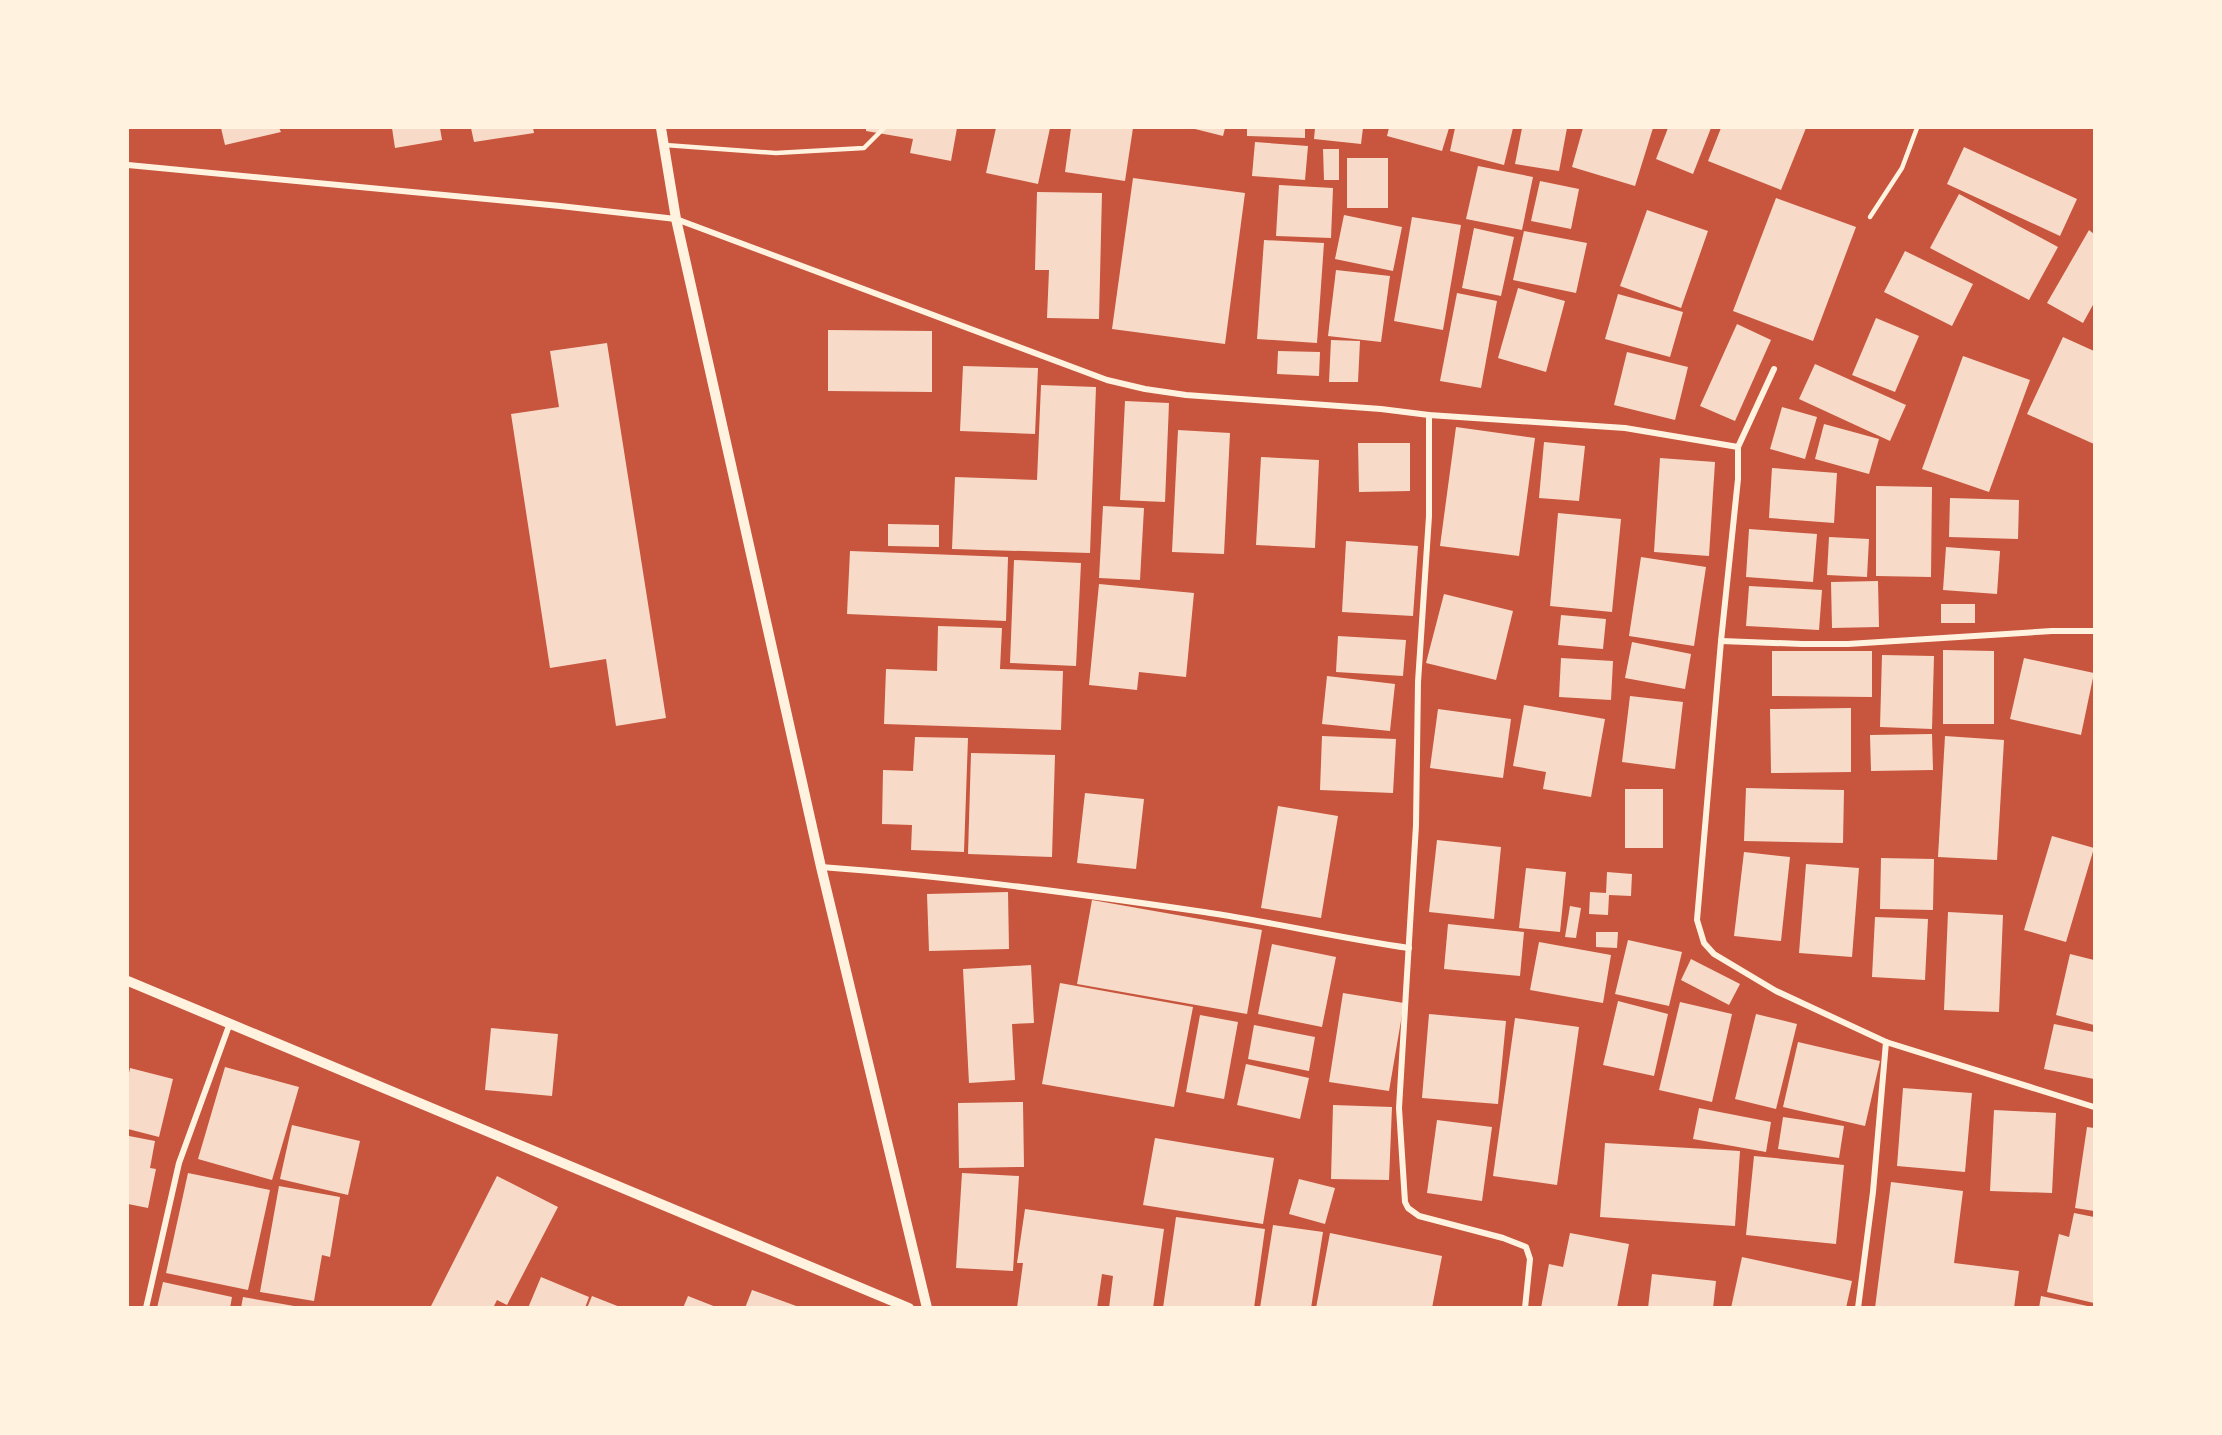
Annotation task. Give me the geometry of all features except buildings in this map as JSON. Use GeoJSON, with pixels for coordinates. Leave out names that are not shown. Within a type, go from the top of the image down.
{"type":"FeatureCollection","features":[{"type":"Feature","properties":{"kind":"street"},"geometry":{"type":"LineString","coordinates":[[661,128],[676,219],[821,867],[927,1308]]}},
{"type":"Feature","properties":{"kind":"street"},"geometry":{"type":"LineString","coordinates":[[128,165],[676,219],[1107,380],[1145,389],[1186,395],[1382,409],[1429,415],[1625,428],[1738,447]]}},
{"type":"Feature","properties":{"kind":"street"},"geometry":{"type":"LineString","coordinates":[[1774,369],[1738,447],[1738,479],[1720,641],[1697,920],[1704,943],[1714,954],[1776,991],[1886,1042],[2094,1107]]}},
{"type":"Feature","properties":{"kind":"street"},"geometry":{"type":"LineString","coordinates":[[1429,415],[1429,516],[1418,682],[1416,825],[1399,1108],[1405,1202],[1408,1208],[1419,1216],[1520,1243],[1526,1248],[1530,1259],[1525,1308]]}},
{"type":"Feature","properties":{"kind":"street"},"geometry":{"type":"LineString","coordinates":[[1720,641],[1848,644],[2052,631],[2094,632]]}},
{"type":"Feature","properties":{"kind":"street"},"geometry":{"type":"LineString","coordinates":[[821,867],[901,873],[1199,911],[1340,938],[1408,948]]}},
{"type":"Feature","properties":{"kind":"street"},"geometry":{"type":"LineString","coordinates":[[128,981],[909,1308]]}},
{"type":"Feature","properties":{"kind":"street"},"geometry":{"type":"LineString","coordinates":[[146,1308],[179,1163],[230,1022]]}},
{"type":"Feature","properties":{"kind":"street"},"geometry":{"type":"LineString","coordinates":[[1858,1308],[1873,1192],[1886,1042]]}},
{"type":"Feature","properties":{"kind":"lane"},"geometry":{"type":"LineString","coordinates":[[665,145],[776,153],[864,148],[884,128]]}},
{"type":"Feature","properties":{"kind":"lane"},"geometry":{"type":"LineString","coordinates":[[1870,217],[1902,168],[1917,128]]}}]}
